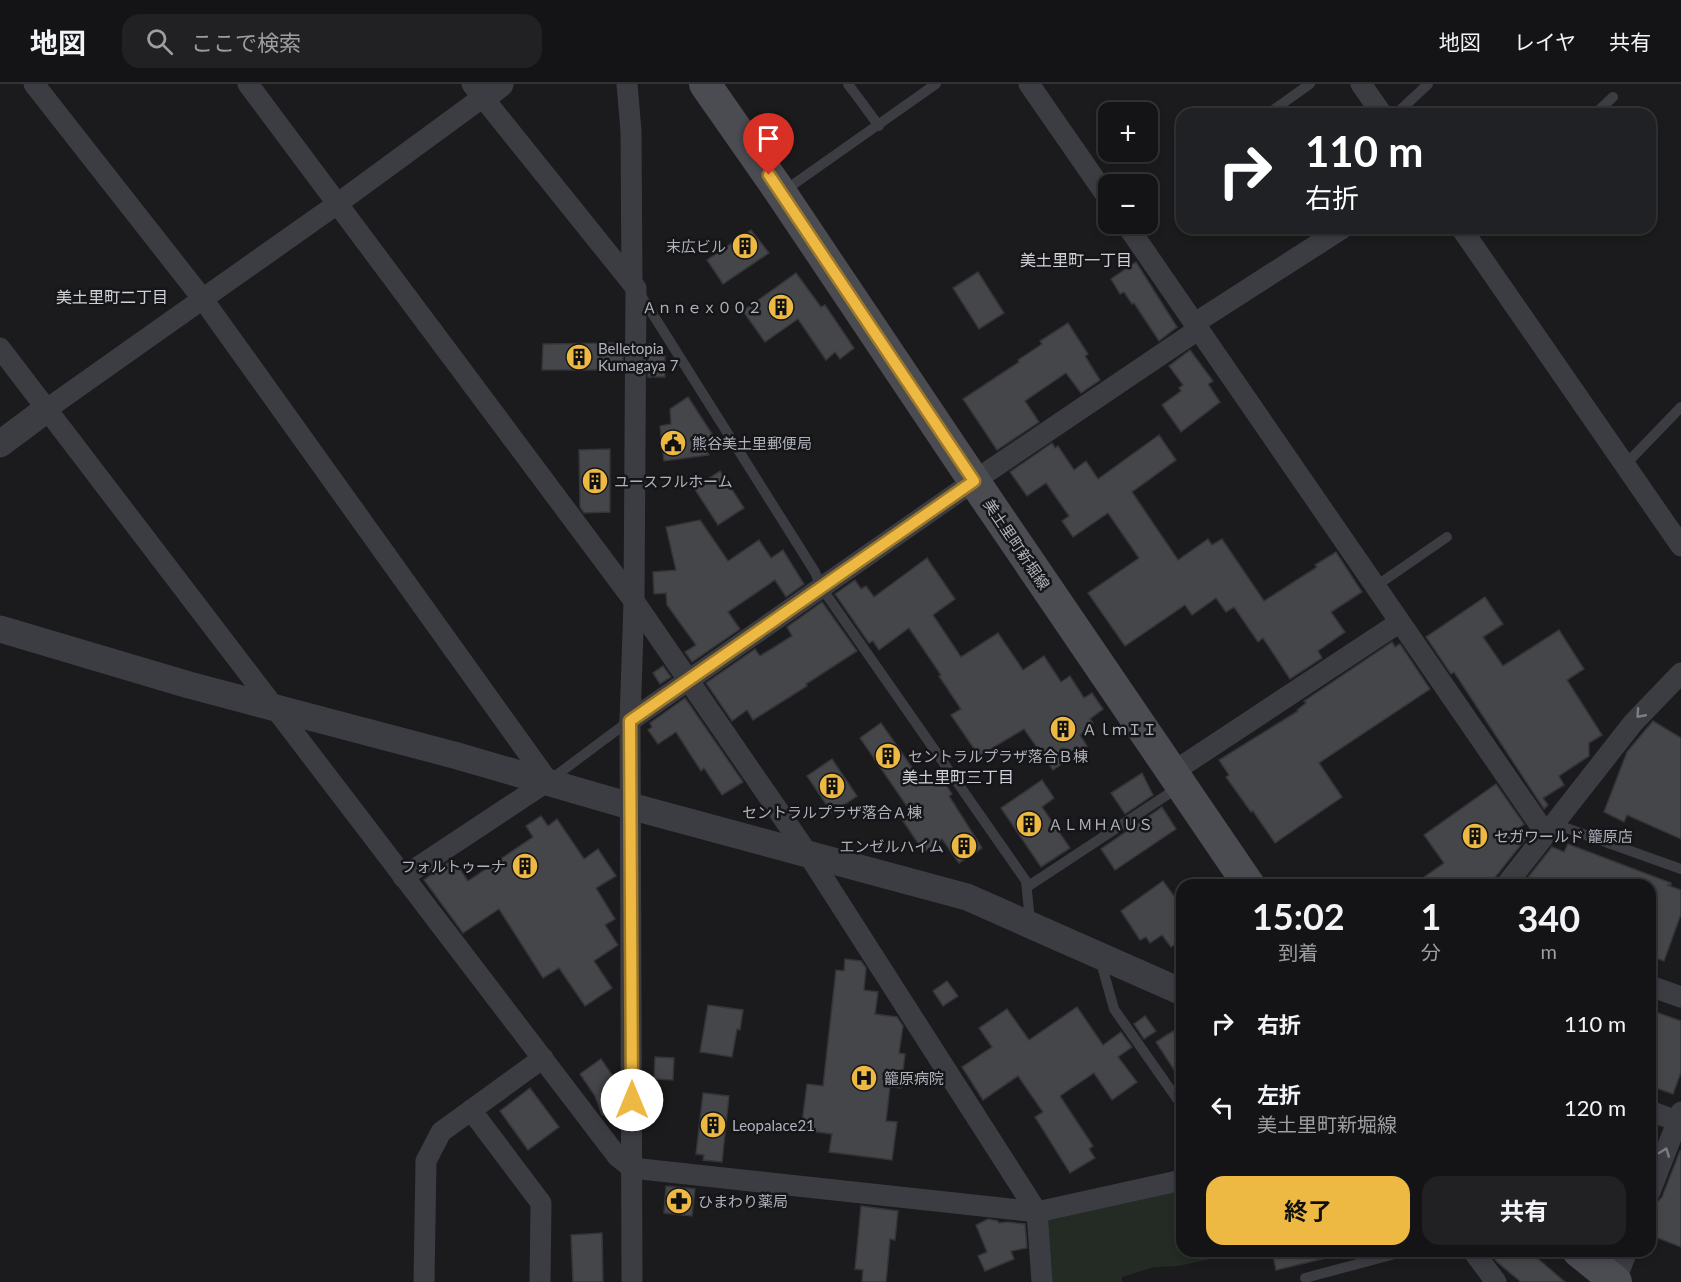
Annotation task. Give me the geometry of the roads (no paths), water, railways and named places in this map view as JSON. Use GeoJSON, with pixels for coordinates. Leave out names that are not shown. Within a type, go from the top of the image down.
{"type":"FeatureCollection","features":[{"type":"Feature","properties":{"kind":"main road","name":"美土里町新堀線"},"geometry":{"type":"LineString","coordinates":[[705,84],[1245,879]]}},
{"type":"Feature","properties":{"kind":"main road"},"geometry":{"type":"LineString","coordinates":[[1585,1257],[1615,1282]]}},
{"type":"Feature","properties":{"kind":"street"},"geometry":{"type":"LineString","coordinates":[[248,84],[634,601],[808,854],[1037,1212],[1042,1282]]}},
{"type":"Feature","properties":{"kind":"street"},"geometry":{"type":"LineString","coordinates":[[627,84],[631,131],[634,285],[634,601],[630,721],[632,1282]]}},
{"type":"Feature","properties":{"kind":"street"},"geometry":{"type":"LineString","coordinates":[[1029,84],[1098,184]]}},
{"type":"Feature","properties":{"kind":"street"},"geometry":{"type":"LineString","coordinates":[[1361,84],[1378,108]]}},
{"type":"Feature","properties":{"kind":"street"},"geometry":{"type":"LineString","coordinates":[[37,85],[201,298],[548,781]]}},
{"type":"Feature","properties":{"kind":"street"},"geometry":{"type":"LineString","coordinates":[[0,444],[201,298],[337,204],[485,88],[634,285]]}},
{"type":"Feature","properties":{"kind":"street"},"geometry":{"type":"LineString","coordinates":[[1133,234],[1400,622],[1551,829]]}},
{"type":"Feature","properties":{"kind":"street"},"geometry":{"type":"LineString","coordinates":[[630,721],[1197,326],[1334,234]]}},
{"type":"Feature","properties":{"kind":"street"},"geometry":{"type":"LineString","coordinates":[[1468,234],[1681,546]]}},
{"type":"Feature","properties":{"kind":"street"},"geometry":{"type":"LineString","coordinates":[[0,348],[617,1155],[632,1168],[1037,1212],[1176,1181]]}},
{"type":"Feature","properties":{"kind":"street"},"geometry":{"type":"LineString","coordinates":[[1177,779],[1400,622]]}},
{"type":"Feature","properties":{"kind":"street"},"geometry":{"type":"LineString","coordinates":[[0,629],[189,685],[271,705],[548,781],[630,806],[967,897],[1176,989]]}},
{"type":"Feature","properties":{"kind":"street"},"geometry":{"type":"LineString","coordinates":[[1511,879],[1633,723],[1681,673]]}},
{"type":"Feature","properties":{"kind":"street"},"geometry":{"type":"LineString","coordinates":[[403,877],[548,781]]}},
{"type":"Feature","properties":{"kind":"street"},"geometry":{"type":"LineString","coordinates":[[1656,988],[1681,997]]}},
{"type":"Feature","properties":{"kind":"street"},"geometry":{"type":"LineString","coordinates":[[424,1282],[426,1161],[441,1132],[543,1058]]}},
{"type":"Feature","properties":{"kind":"street"},"geometry":{"type":"LineString","coordinates":[[471,1110],[541,1203],[540,1282]]}},
{"type":"Feature","properties":{"kind":"street"},"geometry":{"type":"LineString","coordinates":[[1656,1112],[1679,1116],[1656,1176]]}},
{"type":"Feature","properties":{"kind":"street"},"geometry":{"type":"LineString","coordinates":[[1477,1257],[1496,1282]]}},
{"type":"Feature","properties":{"kind":"street"},"geometry":{"type":"LineString","coordinates":[[1615,1282],[1625,1257]]}},
{"type":"Feature","properties":{"kind":"lane"},"geometry":{"type":"LineString","coordinates":[[848,84],[879,126]]}},
{"type":"Feature","properties":{"kind":"lane"},"geometry":{"type":"LineString","coordinates":[[781,193],[936,84]]}},
{"type":"Feature","properties":{"kind":"lane"},"geometry":{"type":"LineString","coordinates":[[1276,108],[1310,84]]}},
{"type":"Feature","properties":{"kind":"lane"},"geometry":{"type":"LineString","coordinates":[[1402,108],[1428,84]]}},
{"type":"Feature","properties":{"kind":"lane"},"geometry":{"type":"LineString","coordinates":[[1601,108],[1613,97]]}},
{"type":"Feature","properties":{"kind":"lane"},"geometry":{"type":"LineString","coordinates":[[634,285],[808,562],[821,587],[1026,881],[1031,925]]}},
{"type":"Feature","properties":{"kind":"lane"},"geometry":{"type":"LineString","coordinates":[[1625,465],[1681,407]]}},
{"type":"Feature","properties":{"kind":"lane"},"geometry":{"type":"LineString","coordinates":[[1376,586],[1447,537]]}},
{"type":"Feature","properties":{"kind":"lane"},"geometry":{"type":"LineString","coordinates":[[548,781],[630,721]]}},
{"type":"Feature","properties":{"kind":"lane"},"geometry":{"type":"LineString","coordinates":[[1027,888],[1177,779]]}},
{"type":"Feature","properties":{"kind":"lane"},"geometry":{"type":"LineString","coordinates":[[1551,829],[1681,869]]}},
{"type":"Feature","properties":{"kind":"lane"},"geometry":{"type":"LineString","coordinates":[[1099,954],[1114,1009],[1176,1097]]}},
{"type":"Feature","properties":{"kind":"lane"},"geometry":{"type":"LineString","coordinates":[[1305,1278],[1384,1257]]}},
{"type":"Feature","properties":{"kind":"place","name":"末広ビル"},"geometry":{"type":"Point","coordinates":[745,246]}},
{"type":"Feature","properties":{"kind":"place","name":"Ａｎｎｅｘ００２"},"geometry":{"type":"Point","coordinates":[781,307]}},
{"type":"Feature","properties":{"kind":"place","name":"Belletopia Kumagaya 7"},"geometry":{"type":"Point","coordinates":[579,357]}},
{"type":"Feature","properties":{"kind":"place","name":"熊谷美土里郵便局"},"geometry":{"type":"Point","coordinates":[673,443]}},
{"type":"Feature","properties":{"kind":"place","name":"ユースフルホーム"},"geometry":{"type":"Point","coordinates":[595,481]}},
{"type":"Feature","properties":{"kind":"place","name":"ＡｌｍＩＩ"},"geometry":{"type":"Point","coordinates":[1063,729]}},
{"type":"Feature","properties":{"kind":"place","name":"セントラルプラザ落合Ｂ棟"},"geometry":{"type":"Point","coordinates":[888,756]}},
{"type":"Feature","properties":{"kind":"place","name":"セントラルプラザ落合Ａ棟"},"geometry":{"type":"Point","coordinates":[832,786]}},
{"type":"Feature","properties":{"kind":"place","name":"ＡＬＭＨＡＵＳ"},"geometry":{"type":"Point","coordinates":[1029,824]}},
{"type":"Feature","properties":{"kind":"place","name":"セガワールド 籠原店"},"geometry":{"type":"Point","coordinates":[1475,836]}},
{"type":"Feature","properties":{"kind":"place","name":"エンゼルハイム"},"geometry":{"type":"Point","coordinates":[964,846]}},
{"type":"Feature","properties":{"kind":"place","name":"フォルトゥーナ"},"geometry":{"type":"Point","coordinates":[525,866]}},
{"type":"Feature","properties":{"kind":"place","name":"籠原病院"},"geometry":{"type":"Point","coordinates":[864,1078]}},
{"type":"Feature","properties":{"kind":"place","name":"Leopalace21"},"geometry":{"type":"Point","coordinates":[713,1125]}},
{"type":"Feature","properties":{"kind":"place","name":"ひまわり薬局"},"geometry":{"type":"Point","coordinates":[679,1201]}},
{"type":"Feature","properties":{"kind":"district","name":"美土里町一丁目"},"geometry":{"type":"Point","coordinates":[1076,259]}},
{"type":"Feature","properties":{"kind":"district","name":"美土里町二丁目"},"geometry":{"type":"Point","coordinates":[112,296]}},
{"type":"Feature","properties":{"kind":"district","name":"美土里町三丁目"},"geometry":{"type":"Point","coordinates":[958,776]}}]}
